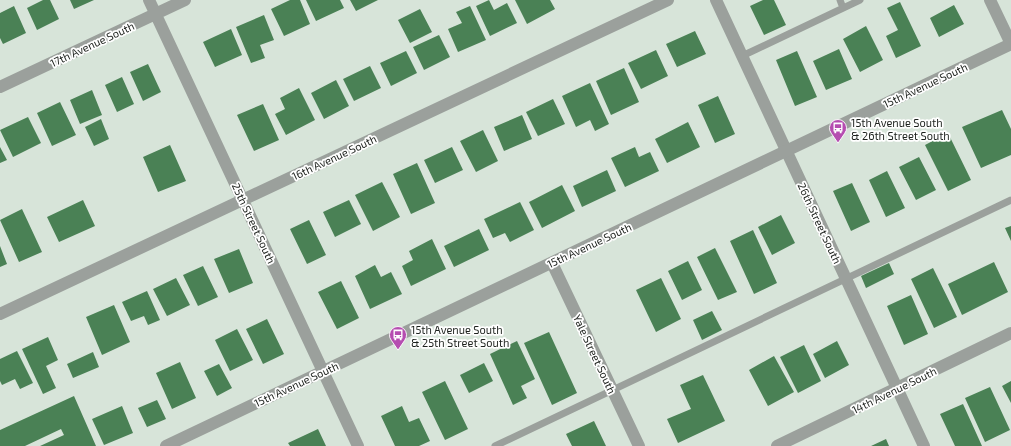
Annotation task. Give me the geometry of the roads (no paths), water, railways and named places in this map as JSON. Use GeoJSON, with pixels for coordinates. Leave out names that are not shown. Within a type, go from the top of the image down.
{"type":"FeatureCollection","features":[{"type":"Feature","properties":{"kind":"street","name":"25th Street South"},"geometry":{"type":"LineString","coordinates":[[149,0],[358,446]]}},
{"type":"Feature","properties":{"kind":"street","name":"17th Avenue South"},"geometry":{"type":"LineString","coordinates":[[0,87],[185,0]]}},
{"type":"Feature","properties":{"kind":"street","name":"16th Avenue South"},"geometry":{"type":"LineString","coordinates":[[0,314],[668,0]]}},
{"type":"Feature","properties":{"kind":"street","name":"26th Street South"},"geometry":{"type":"LineString","coordinates":[[716,0],[924,446]]}},
{"type":"Feature","properties":{"kind":"street"},"geometry":{"type":"LineString","coordinates":[[990,0],[1011,44]]}},
{"type":"Feature","properties":{"kind":"street","name":"15th Avenue South"},"geometry":{"type":"LineString","coordinates":[[166,446],[1011,44]]}},
{"type":"Feature","properties":{"kind":"street","name":"Yale Street South"},"geometry":{"type":"LineString","coordinates":[[552,262],[639,446]]}},
{"type":"Feature","properties":{"kind":"street","name":"14th Avenue South"},"geometry":{"type":"LineString","coordinates":[[777,446],[1011,333]]}},
{"type":"Feature","properties":{"kind":"lane"},"geometry":{"type":"LineString","coordinates":[[840,0],[843,8]]}},
{"type":"Feature","properties":{"kind":"lane"},"geometry":{"type":"LineString","coordinates":[[742,56],[860,0]]}},
{"type":"Feature","properties":{"kind":"lane"},"geometry":{"type":"LineString","coordinates":[[495,446],[1011,200]]}},
{"type":"Feature","properties":{"kind":"place","name":"15th Avenue South & 26th Street South"},"geometry":{"type":"Point","coordinates":[838,143]}},
{"type":"Feature","properties":{"kind":"place","name":"15th Avenue South & 25th Street South"},"geometry":{"type":"Point","coordinates":[398,350]}}]}
